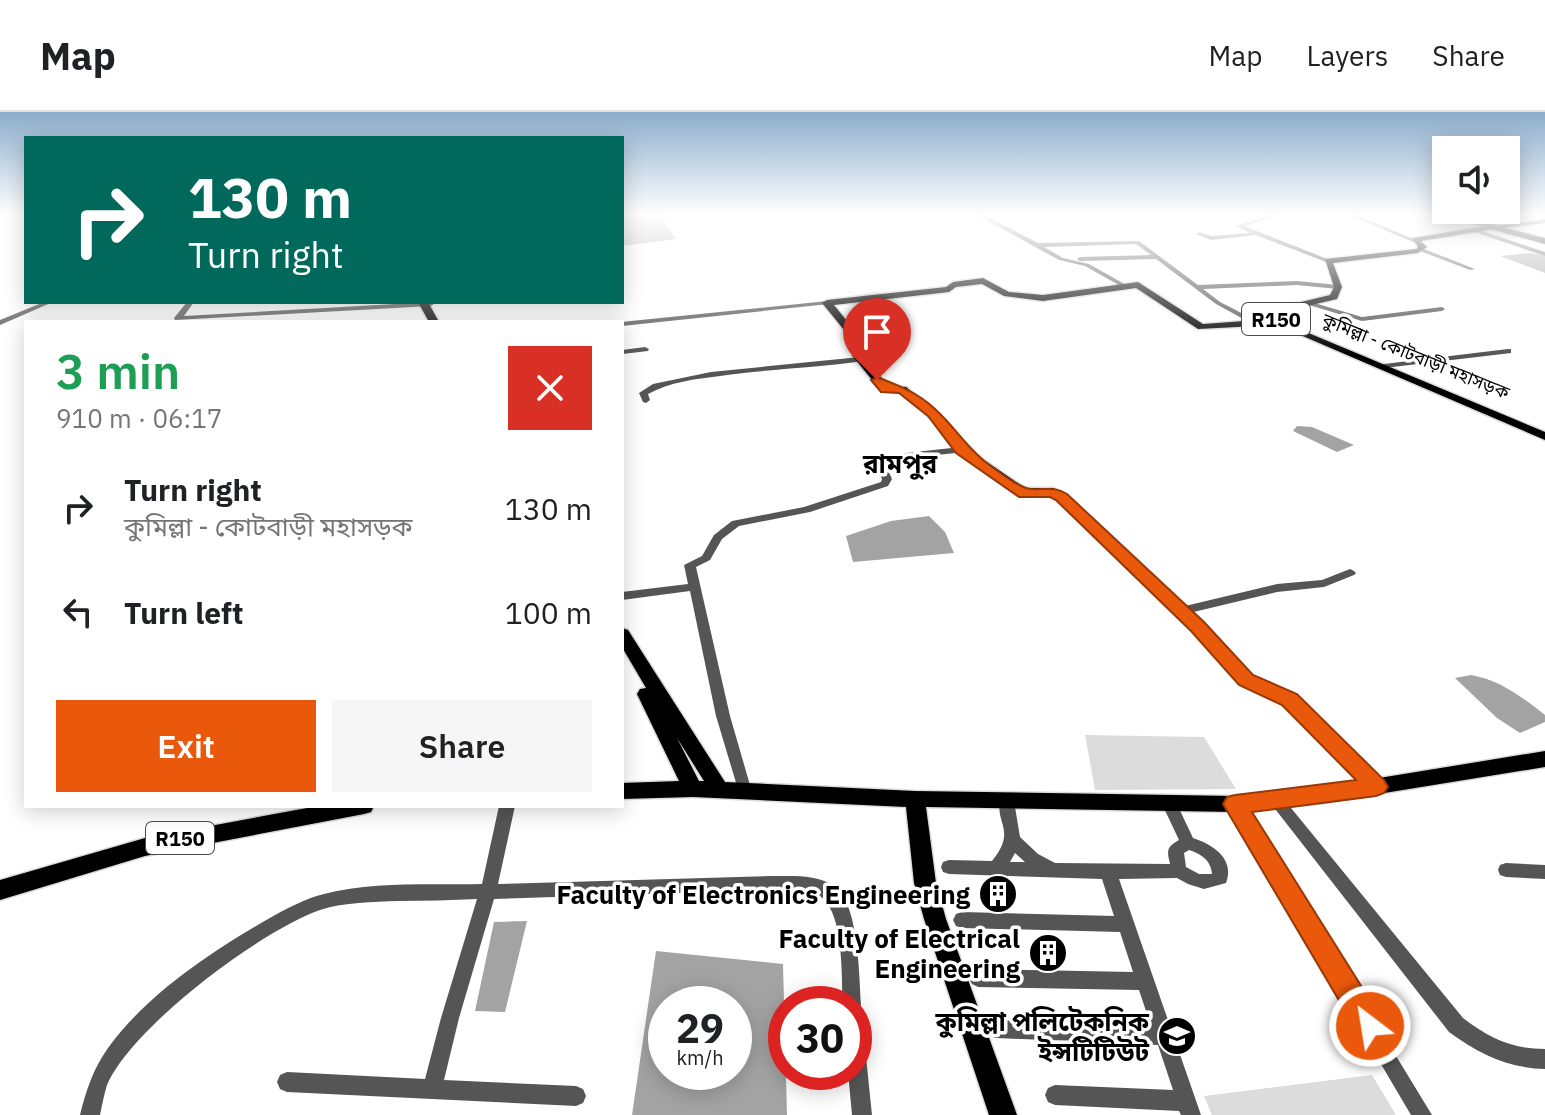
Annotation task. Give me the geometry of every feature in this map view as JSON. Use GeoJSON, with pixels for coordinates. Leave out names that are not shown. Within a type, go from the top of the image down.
{"type":"FeatureCollection","features":[{"type":"Feature","properties":{"kind":"main road","name":"কুমিল্লা - কোটবাড়ী মহাসড়ক"},"geometry":{"type":"LineString","coordinates":[[1328,262],[1338,287],[1334,297],[1279,311],[1278,322],[1545,436]]}},
{"type":"Feature","properties":{"kind":"main road"},"geometry":{"type":"LineString","coordinates":[[827,303],[949,289],[953,285],[981,281],[1007,294],[1043,298],[1141,285],[1201,327],[1278,322]]}},
{"type":"Feature","properties":{"kind":"main road"},"geometry":{"type":"LineString","coordinates":[[827,303],[863,347],[856,352],[885,390],[902,389],[932,413],[961,450],[1025,494],[1058,494],[1181,611],[1246,680],[1290,700],[1376,787]]}},
{"type":"Feature","properties":{"kind":"main road"},"geometry":{"type":"LineString","coordinates":[[624,637],[696,758],[720,791]]}},
{"type":"Feature","properties":{"kind":"main road"},"geometry":{"type":"LineString","coordinates":[[624,657],[673,744],[693,789]]}},
{"type":"Feature","properties":{"kind":"main road"},"geometry":{"type":"LineString","coordinates":[[624,791],[693,789],[915,799],[1235,804],[1277,801],[1543,763]]}},
{"type":"Feature","properties":{"kind":"main road"},"geometry":{"type":"LineString","coordinates":[[915,799],[925,883],[935,919],[1003,1115]]}},
{"type":"Feature","properties":{"kind":"main road","name":"R150"},"geometry":{"type":"LineString","coordinates":[[0,890],[172,840],[353,808]]}},
{"type":"Feature","properties":{"kind":"street"},"geometry":{"type":"LineString","coordinates":[[1073,262],[1087,265],[1126,287]]}},
{"type":"Feature","properties":{"kind":"street"},"geometry":{"type":"LineString","coordinates":[[1163,262],[1258,325]]}},
{"type":"Feature","properties":{"kind":"street"},"geometry":{"type":"LineString","coordinates":[[1453,262],[1472,269]]}},
{"type":"Feature","properties":{"kind":"street"},"geometry":{"type":"LineString","coordinates":[[1197,287],[1297,283],[1338,287]]}},
{"type":"Feature","properties":{"kind":"street"},"geometry":{"type":"LineString","coordinates":[[624,324],[827,303]]}},
{"type":"Feature","properties":{"kind":"street"},"geometry":{"type":"LineString","coordinates":[[0,323],[45,304]]}},
{"type":"Feature","properties":{"kind":"street"},"geometry":{"type":"LineString","coordinates":[[189,304],[178,318],[414,304]]}},
{"type":"Feature","properties":{"kind":"street"},"geometry":{"type":"LineString","coordinates":[[258,314],[266,304]]}},
{"type":"Feature","properties":{"kind":"street"},"geometry":{"type":"LineString","coordinates":[[295,313],[302,304]]}},
{"type":"Feature","properties":{"kind":"street"},"geometry":{"type":"LineString","coordinates":[[1311,304],[1362,319],[1442,309]]}},
{"type":"Feature","properties":{"kind":"street"},"geometry":{"type":"LineString","coordinates":[[624,352],[645,349]]}},
{"type":"Feature","properties":{"kind":"street"},"geometry":{"type":"LineString","coordinates":[[1384,366],[1508,351]]}},
{"type":"Feature","properties":{"kind":"street"},"geometry":{"type":"LineString","coordinates":[[646,400],[643,393],[650,387],[698,378],[860,359]]}},
{"type":"Feature","properties":{"kind":"street"},"geometry":{"type":"LineString","coordinates":[[745,792],[690,565],[706,558],[718,537],[736,523],[806,510],[885,484],[887,479],[883,465],[897,454],[961,450]]}},
{"type":"Feature","properties":{"kind":"street"},"geometry":{"type":"LineString","coordinates":[[1181,611],[1277,588],[1324,583],[1350,573]]}},
{"type":"Feature","properties":{"kind":"street"},"geometry":{"type":"LineString","coordinates":[[624,596],[694,587]]}},
{"type":"Feature","properties":{"kind":"street"},"geometry":{"type":"LineString","coordinates":[[996,868],[1012,849],[1014,841],[1006,801]]}},
{"type":"Feature","properties":{"kind":"street"},"geometry":{"type":"LineString","coordinates":[[1277,801],[1456,1025],[1485,1048],[1519,1059],[1545,1059]]}},
{"type":"Feature","properties":{"kind":"street"},"geometry":{"type":"LineString","coordinates":[[1170,804],[1188,843]]}},
{"type":"Feature","properties":{"kind":"street"},"geometry":{"type":"LineString","coordinates":[[1235,804],[1422,1115]]}},
{"type":"Feature","properties":{"kind":"street"},"geometry":{"type":"LineString","coordinates":[[432,1089],[447,1021],[498,858],[507,808]]}},
{"type":"Feature","properties":{"kind":"street"},"geometry":{"type":"LineString","coordinates":[[1014,841],[1032,859],[1053,870]]}},
{"type":"Feature","properties":{"kind":"street"},"geometry":{"type":"LineString","coordinates":[[949,867],[1179,871],[1192,879],[1210,883],[1220,878],[1221,867],[1215,856],[1205,848],[1188,843],[1175,850],[1179,871]]}},
{"type":"Feature","properties":{"kind":"street"},"geometry":{"type":"LineString","coordinates":[[1506,870],[1545,872]]}},
{"type":"Feature","properties":{"kind":"street"},"geometry":{"type":"LineString","coordinates":[[1055,1095],[1188,1108],[1108,872]]}},
{"type":"Feature","properties":{"kind":"street"},"geometry":{"type":"LineString","coordinates":[[90,1115],[100,1079],[128,1039],[159,1007],[261,932],[316,904],[362,895],[773,883],[828,891],[842,906],[850,986]]}},
{"type":"Feature","properties":{"kind":"street"},"geometry":{"type":"LineString","coordinates":[[962,920],[1125,924]]}},
{"type":"Feature","properties":{"kind":"street"},"geometry":{"type":"LineString","coordinates":[[978,978],[1144,981]]}},
{"type":"Feature","properties":{"kind":"street"},"geometry":{"type":"LineString","coordinates":[[996,1029],[1163,1036]]}},
{"type":"Feature","properties":{"kind":"street"},"geometry":{"type":"LineString","coordinates":[[287,1082],[576,1096]]}},
{"type":"Feature","properties":{"kind":"street"},"geometry":{"type":"LineString","coordinates":[[860,1090],[862,1115]]}},
{"type":"Feature","properties":{"kind":"shaded area"},"geometry":{"type":"Polygon","coordinates":[[[1515,262],[1545,262],[1545,273],[1515,262]]]}},
{"type":"Feature","properties":{"kind":"shaded area"},"geometry":{"type":"Polygon","coordinates":[[[1297,426],[1312,427],[1354,445],[1337,452],[1293,431],[1297,426]]]}},
{"type":"Feature","properties":{"kind":"shaded area"},"geometry":{"type":"Polygon","coordinates":[[[929,516],[945,532],[954,553],[853,562],[846,536],[891,521],[929,516]]]}},
{"type":"Feature","properties":{"kind":"shaded area"},"geometry":{"type":"Polygon","coordinates":[[[1471,675],[1492,681],[1519,696],[1545,715],[1545,722],[1520,733],[1497,718],[1455,678],[1471,675]]]}},
{"type":"Feature","properties":{"kind":"shaded area"},"geometry":{"type":"Polygon","coordinates":[[[1085,735],[1204,737],[1236,789],[1095,790],[1085,735]]]}},
{"type":"Feature","properties":{"kind":"shaded area"},"geometry":{"type":"Polygon","coordinates":[[[527,921],[505,1012],[475,1011],[494,922],[527,921]]]}},
{"type":"Feature","properties":{"kind":"shaded area"},"geometry":{"type":"Polygon","coordinates":[[[656,951],[783,964],[784,986],[768,986],[768,1090],[786,1090],[787,1115],[632,1115],[648,1006],[648,1090],[752,1090],[752,986],[651,986],[656,951]]]}},
{"type":"Feature","properties":{"kind":"shaded area"},"geometry":{"type":"Polygon","coordinates":[[[1372,1075],[1396,1115],[1212,1115],[1204,1096],[1372,1075]]]}},
{"type":"Feature","properties":{"kind":"place","name":"Faculty of Electronics Engineering"},"geometry":{"type":"Point","coordinates":[998,894]}},
{"type":"Feature","properties":{"kind":"place","name":"Faculty of Electrical Engineering"},"geometry":{"type":"Point","coordinates":[1048,953]}},
{"type":"Feature","properties":{"kind":"place","name":"কুমিল্লা পলিটেকনিক ইন্সটিটিউট"},"geometry":{"type":"Point","coordinates":[1177,1036]}},
{"type":"Feature","properties":{"kind":"district","name":"রামপুর"},"geometry":{"type":"Point","coordinates":[900,463]}},
{"type":"Feature","properties":{"kind":"route"},"geometry":{"type":"LineString","coordinates":[[877,380],[885,390],[902,389],[918,406],[932,413],[961,450],[987,470],[1025,494],[1053,492],[1061,497],[1198,627],[1235,670],[1255,685],[1290,700],[1337,744],[1376,787],[1235,804],[1370,1026]]}}]}
